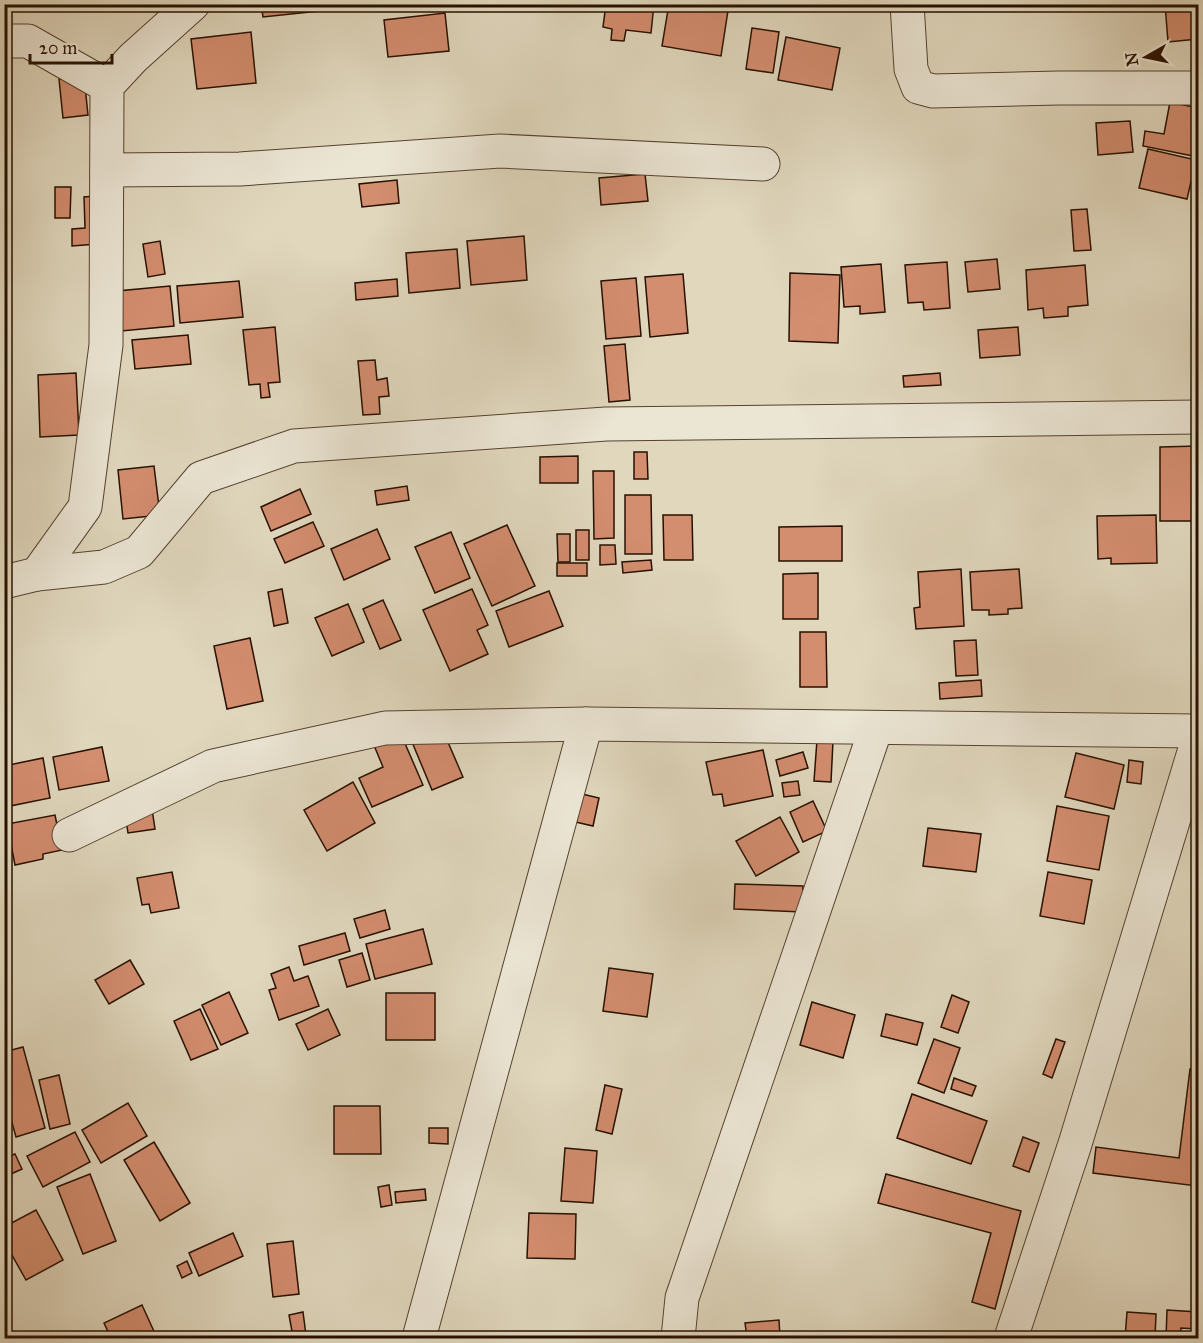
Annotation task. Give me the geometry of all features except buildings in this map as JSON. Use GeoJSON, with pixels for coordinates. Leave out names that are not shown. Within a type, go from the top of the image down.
{"type":"FeatureCollection","features":[{"type":"Feature","properties":{"kind":"street"},"geometry":{"type":"LineString","coordinates":[[37,574],[85,507],[106,345],[107,86],[133,58],[193,4]]}},
{"type":"Feature","properties":{"kind":"street"},"geometry":{"type":"LineString","coordinates":[[907,4],[911,69],[918,87],[933,91],[1198,88]]}},
{"type":"Feature","properties":{"kind":"street"},"geometry":{"type":"LineString","coordinates":[[4,41],[28,41],[107,86]]}},
{"type":"Feature","properties":{"kind":"street"},"geometry":{"type":"LineString","coordinates":[[107,170],[240,169],[500,151],[763,164]]}},
{"type":"Feature","properties":{"kind":"street"},"geometry":{"type":"LineString","coordinates":[[4,582],[37,574],[104,567],[139,552],[201,478],[294,446],[606,424],[1198,417]]}},
{"type":"Feature","properties":{"kind":"street"},"geometry":{"type":"LineString","coordinates":[[419,1338],[586,724]]}},
{"type":"Feature","properties":{"kind":"street"},"geometry":{"type":"LineString","coordinates":[[69,835],[213,766],[385,728],[586,724],[1198,731]]}},
{"type":"Feature","properties":{"kind":"street"},"geometry":{"type":"LineString","coordinates":[[678,1338],[682,1298],[876,728]]}},
{"type":"Feature","properties":{"kind":"street"},"geometry":{"type":"LineString","coordinates":[[1011,1338],[1075,1144],[1198,739]]}}]}
